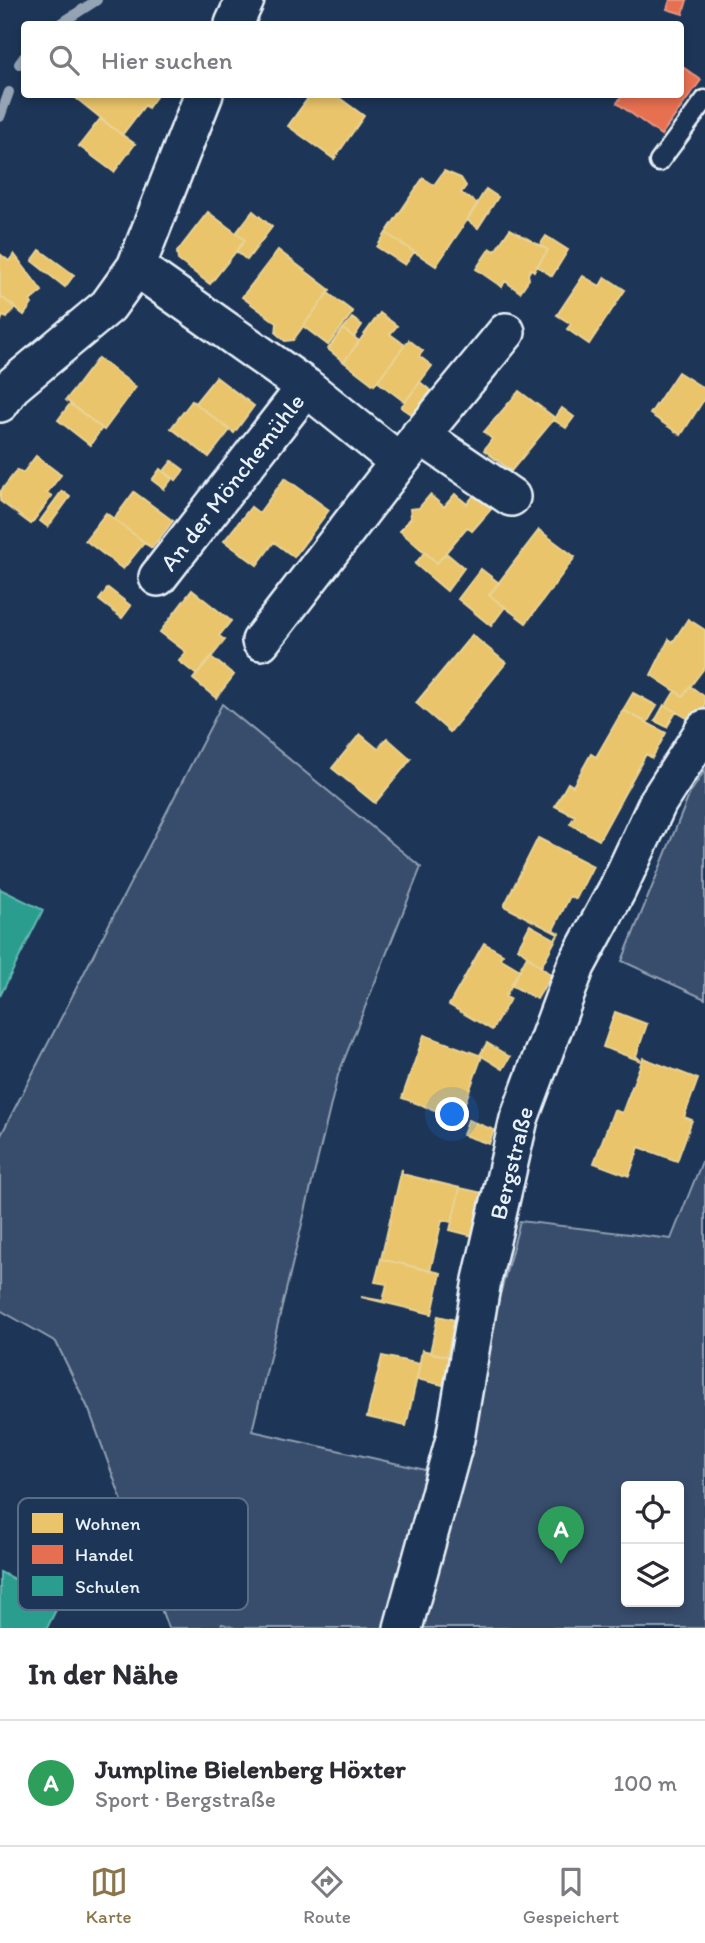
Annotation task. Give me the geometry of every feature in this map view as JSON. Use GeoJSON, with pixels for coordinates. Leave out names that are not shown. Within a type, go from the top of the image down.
{"type":"FeatureCollection","features":[{"type":"Feature","properties":{"kind":"street"},"geometry":{"type":"LineString","coordinates":[[235,21],[245,0]]}},
{"type":"Feature","properties":{"kind":"street"},"geometry":{"type":"LineString","coordinates":[[0,402],[11,387],[108,306],[136,267],[202,98]]}},
{"type":"Feature","properties":{"kind":"street","name":"An der Mönchemühle"},"geometry":{"type":"LineString","coordinates":[[136,267],[306,387],[410,449],[511,497]]}},
{"type":"Feature","properties":{"kind":"street"},"geometry":{"type":"LineString","coordinates":[[261,641],[410,449],[506,332]]}},
{"type":"Feature","properties":{"kind":"street","name":"An der Mönchemühle"},"geometry":{"type":"LineString","coordinates":[[158,578],[306,387]]}},
{"type":"Feature","properties":{"kind":"street","name":"Bergstraße"},"geometry":{"type":"LineString","coordinates":[[403,1628],[455,1439],[482,1279],[519,1119],[576,966],[617,890],[658,802],[705,729]]}},
{"type":"Feature","properties":{"kind":"lane"},"geometry":{"type":"LineString","coordinates":[[659,162],[705,100]]}},
{"type":"Feature","properties":{"kind":"shaded area"},"geometry":{"type":"Polygon","coordinates":[[[222,704],[421,867],[338,1075],[252,1431],[430,1471],[391,1628],[235,1628],[222,1624],[220,1628],[168,1628],[161,1610],[248,1610],[248,1498],[121,1498],[89,1410],[56,1342],[0,1310],[0,1137],[222,704]]]}},
{"type":"Feature","properties":{"kind":"shaded area"},"geometry":{"type":"Polygon","coordinates":[[[705,770],[705,999],[622,961],[690,793],[705,770]]]}},
{"type":"Feature","properties":{"kind":"shaded area"},"geometry":{"type":"Polygon","coordinates":[[[705,1154],[705,1628],[410,1628],[520,1221],[671,1239],[705,1154]]]}},
{"type":"Feature","properties":{"kind":"building: Wohnen"},"geometry":{"type":"Polygon","coordinates":[[[76,98],[155,98],[148,108],[145,105],[122,135],[76,98]]]}},
{"type":"Feature","properties":{"kind":"building: Wohnen"},"geometry":{"type":"Polygon","coordinates":[[[308,98],[339,98],[364,116],[334,159],[288,126],[308,98]]]}},
{"type":"Feature","properties":{"kind":"building: Wohnen"},"geometry":{"type":"Polygon","coordinates":[[[100,119],[135,144],[114,172],[79,146],[100,119]]]}},
{"type":"Feature","properties":{"kind":"building: Wohnen"},"geometry":{"type":"Polygon","coordinates":[[[444,171],[461,178],[466,186],[461,193],[478,204],[436,266],[386,233],[423,178],[434,185],[444,171]]]}},
{"type":"Feature","properties":{"kind":"building: Wohnen"},"geometry":{"type":"Polygon","coordinates":[[[486,189],[498,197],[478,228],[467,220],[486,189]]]}},
{"type":"Feature","properties":{"kind":"building: Wohnen"},"geometry":{"type":"Polygon","coordinates":[[[253,211],[272,227],[247,260],[236,251],[245,240],[236,233],[253,211]]]}},
{"type":"Feature","properties":{"kind":"building: Wohnen"},"geometry":{"type":"Polygon","coordinates":[[[208,212],[245,240],[210,284],[178,260],[177,252],[208,212]]]}},
{"type":"Feature","properties":{"kind":"building: Wohnen"},"geometry":{"type":"Polygon","coordinates":[[[510,229],[548,250],[534,271],[531,269],[529,279],[520,292],[505,281],[502,287],[476,269],[490,248],[495,251],[510,229]]]}},
{"type":"Feature","properties":{"kind":"building: Wohnen"},"geometry":{"type":"Polygon","coordinates":[[[386,233],[414,252],[405,265],[377,247],[386,233]]]}},
{"type":"Feature","properties":{"kind":"building: Wohnen"},"geometry":{"type":"Polygon","coordinates":[[[546,236],[568,250],[552,276],[537,266],[548,250],[540,245],[546,236]]]}},
{"type":"Feature","properties":{"kind":"building: Wohnen"},"geometry":{"type":"Polygon","coordinates":[[[40,250],[74,275],[65,287],[32,261],[40,250]]]}},
{"type":"Feature","properties":{"kind":"building: Wohnen"},"geometry":{"type":"Polygon","coordinates":[[[278,250],[330,290],[293,340],[285,341],[276,333],[277,323],[242,297],[278,250]]]}},
{"type":"Feature","properties":{"kind":"building: Wohnen"},"geometry":{"type":"Polygon","coordinates":[[[0,254],[9,261],[14,254],[42,291],[30,301],[32,304],[24,315],[0,296],[0,254]]]}},
{"type":"Feature","properties":{"kind":"building: Wohnen"},"geometry":{"type":"Polygon","coordinates":[[[583,276],[600,286],[605,277],[625,290],[589,344],[567,329],[571,324],[557,315],[583,276]]]}},
{"type":"Feature","properties":{"kind":"building: Wohnen"},"geometry":{"type":"Polygon","coordinates":[[[328,293],[353,312],[328,345],[303,326],[328,293]]]}},
{"type":"Feature","properties":{"kind":"building: Wohnen"},"geometry":{"type":"Polygon","coordinates":[[[0,296],[15,307],[7,318],[3,316],[0,323],[0,296]]]}},
{"type":"Feature","properties":{"kind":"building: Wohnen"},"geometry":{"type":"Polygon","coordinates":[[[380,313],[397,326],[390,334],[405,345],[374,385],[344,362],[380,313]]]}},
{"type":"Feature","properties":{"kind":"building: Wohnen"},"geometry":{"type":"Polygon","coordinates":[[[352,318],[362,325],[354,337],[343,329],[352,318]]]}},
{"type":"Feature","properties":{"kind":"building: Wohnen"},"geometry":{"type":"Polygon","coordinates":[[[343,329],[359,341],[344,362],[328,349],[343,329]]]}},
{"type":"Feature","properties":{"kind":"building: Wohnen"},"geometry":{"type":"Polygon","coordinates":[[[409,340],[423,351],[419,356],[432,366],[405,402],[377,381],[409,340]]]}},
{"type":"Feature","properties":{"kind":"building: Wohnen"},"geometry":{"type":"Polygon","coordinates":[[[98,358],[136,387],[104,430],[66,400],[98,358]]]}},
{"type":"Feature","properties":{"kind":"building: Wohnen"},"geometry":{"type":"Polygon","coordinates":[[[678,372],[705,389],[705,398],[681,435],[650,414],[678,372]]]}},
{"type":"Feature","properties":{"kind":"building: Wohnen"},"geometry":{"type":"Polygon","coordinates":[[[216,377],[254,406],[234,433],[191,400],[195,403],[216,377]]]}},
{"type":"Feature","properties":{"kind":"building: Wohnen"},"geometry":{"type":"Polygon","coordinates":[[[420,382],[431,391],[413,415],[401,407],[420,382]]]}},
{"type":"Feature","properties":{"kind":"building: Wohnen"},"geometry":{"type":"Polygon","coordinates":[[[519,391],[555,418],[511,471],[484,450],[492,439],[484,432],[519,391]]]}},
{"type":"Feature","properties":{"kind":"building: Wohnen"},"geometry":{"type":"Polygon","coordinates":[[[192,401],[234,433],[230,430],[209,457],[171,428],[192,401]]]}},
{"type":"Feature","properties":{"kind":"building: Wohnen"},"geometry":{"type":"Polygon","coordinates":[[[70,404],[102,428],[90,445],[58,420],[70,404]]]}},
{"type":"Feature","properties":{"kind":"building: Wohnen"},"geometry":{"type":"Polygon","coordinates":[[[562,408],[574,417],[566,428],[554,420],[562,408]]]}},
{"type":"Feature","properties":{"kind":"building: Wohnen"},"geometry":{"type":"Polygon","coordinates":[[[36,456],[61,475],[47,493],[52,496],[31,524],[0,501],[0,492],[17,470],[23,473],[36,456]]]}},
{"type":"Feature","properties":{"kind":"building: Wohnen"},"geometry":{"type":"Polygon","coordinates":[[[172,461],[184,470],[176,480],[164,471],[172,461]]]}},
{"type":"Feature","properties":{"kind":"building: Wohnen"},"geometry":{"type":"Polygon","coordinates":[[[160,469],[172,479],[164,489],[152,480],[160,469]]]}},
{"type":"Feature","properties":{"kind":"building: Wohnen"},"geometry":{"type":"Polygon","coordinates":[[[285,478],[329,510],[294,557],[274,542],[257,565],[224,541],[251,507],[259,513],[285,478]]]}},
{"type":"Feature","properties":{"kind":"building: Wohnen"},"geometry":{"type":"Polygon","coordinates":[[[62,491],[70,497],[48,527],[40,521],[62,491]]]}},
{"type":"Feature","properties":{"kind":"building: Wohnen"},"geometry":{"type":"Polygon","coordinates":[[[134,492],[173,521],[152,548],[106,513],[114,519],[134,492]]]}},
{"type":"Feature","properties":{"kind":"building: Wohnen"},"geometry":{"type":"Polygon","coordinates":[[[455,494],[467,504],[475,494],[492,508],[472,531],[467,527],[437,563],[400,531],[411,518],[410,509],[419,508],[430,495],[444,507],[455,494]]]}},
{"type":"Feature","properties":{"kind":"building: Wohnen"},"geometry":{"type":"Polygon","coordinates":[[[106,513],[152,548],[144,543],[123,569],[85,540],[106,513]]]}},
{"type":"Feature","properties":{"kind":"building: Wohnen"},"geometry":{"type":"Polygon","coordinates":[[[539,530],[575,557],[526,623],[489,595],[539,530]]]}},
{"type":"Feature","properties":{"kind":"building: Wohnen"},"geometry":{"type":"Polygon","coordinates":[[[425,552],[437,563],[446,553],[464,568],[447,591],[415,564],[425,552]]]}},
{"type":"Feature","properties":{"kind":"building: Wohnen"},"geometry":{"type":"Polygon","coordinates":[[[481,569],[499,583],[489,595],[505,607],[491,626],[458,599],[481,569]]]}},
{"type":"Feature","properties":{"kind":"building: Wohnen"},"geometry":{"type":"Polygon","coordinates":[[[108,588],[131,606],[122,618],[99,600],[108,588]]]}},
{"type":"Feature","properties":{"kind":"building: Wohnen"},"geometry":{"type":"Polygon","coordinates":[[[192,590],[231,621],[219,636],[225,640],[197,675],[179,661],[186,652],[160,632],[192,590]]]}},
{"type":"Feature","properties":{"kind":"building: Wohnen"},"geometry":{"type":"Polygon","coordinates":[[[688,619],[705,630],[705,667],[683,696],[651,675],[669,639],[673,642],[688,619]]]}},
{"type":"Feature","properties":{"kind":"building: Wohnen"},"geometry":{"type":"Polygon","coordinates":[[[472,635],[506,663],[450,732],[416,703],[472,635]]]}},
{"type":"Feature","properties":{"kind":"building: Wohnen"},"geometry":{"type":"Polygon","coordinates":[[[211,657],[234,675],[216,698],[193,679],[211,657]]]}},
{"type":"Feature","properties":{"kind":"building: Wohnen"},"geometry":{"type":"Polygon","coordinates":[[[690,686],[705,697],[705,708],[694,722],[666,706],[675,691],[683,696],[690,686]]]}},
{"type":"Feature","properties":{"kind":"building: Wohnen"},"geometry":{"type":"Polygon","coordinates":[[[633,693],[657,706],[647,723],[623,710],[633,693]]]}},
{"type":"Feature","properties":{"kind":"building: Wohnen"},"geometry":{"type":"Polygon","coordinates":[[[664,705],[676,712],[667,727],[655,721],[664,705]]]}},
{"type":"Feature","properties":{"kind":"building: Wohnen"},"geometry":{"type":"Polygon","coordinates":[[[623,710],[666,733],[652,758],[646,754],[599,840],[570,824],[575,816],[555,806],[568,783],[573,786],[591,754],[596,757],[623,710]]]}},
{"type":"Feature","properties":{"kind":"building: Wohnen"},"geometry":{"type":"Polygon","coordinates":[[[360,734],[378,749],[387,738],[411,759],[375,803],[332,768],[360,734]]]}},
{"type":"Feature","properties":{"kind":"building: Wohnen"},"geometry":{"type":"Polygon","coordinates":[[[538,838],[593,866],[576,899],[570,896],[553,930],[558,934],[504,906],[538,838]]]}},
{"type":"Feature","properties":{"kind":"building: Wohnen"},"geometry":{"type":"Polygon","coordinates":[[[530,925],[555,939],[558,935],[541,967],[518,948],[530,925]]]}},
{"type":"Feature","properties":{"kind":"building: Wohnen"},"geometry":{"type":"Polygon","coordinates":[[[484,943],[503,954],[500,958],[520,970],[505,997],[510,999],[492,1030],[449,1005],[484,943]]]}},
{"type":"Feature","properties":{"kind":"building: Wohnen"},"geometry":{"type":"Polygon","coordinates":[[[527,956],[551,975],[537,999],[511,985],[527,956]]]}},
{"type":"Feature","properties":{"kind":"building: Wohnen"},"geometry":{"type":"Polygon","coordinates":[[[615,1012],[647,1024],[636,1056],[641,1061],[603,1047],[615,1012]]]}},
{"type":"Feature","properties":{"kind":"building: Wohnen"},"geometry":{"type":"Polygon","coordinates":[[[424,1035],[482,1056],[459,1119],[402,1098],[424,1035]]]}},
{"type":"Feature","properties":{"kind":"building: Wohnen"},"geometry":{"type":"Polygon","coordinates":[[[487,1043],[510,1057],[503,1069],[480,1055],[487,1043]]]}},
{"type":"Feature","properties":{"kind":"building: Wohnen"},"geometry":{"type":"Polygon","coordinates":[[[643,1058],[698,1079],[684,1117],[692,1120],[677,1161],[639,1147],[629,1176],[594,1163],[614,1110],[622,1113],[643,1058]]]}},
{"type":"Feature","properties":{"kind":"building: Wohnen"},"geometry":{"type":"Polygon","coordinates":[[[468,1120],[494,1130],[489,1144],[463,1135],[468,1120]]]}},
{"type":"Feature","properties":{"kind":"building: Wohnen"},"geometry":{"type":"Polygon","coordinates":[[[402,1169],[402,1174],[460,1188],[452,1222],[442,1220],[430,1271],[381,1259],[402,1169]]]}},
{"type":"Feature","properties":{"kind":"building: Wohnen"},"geometry":{"type":"Polygon","coordinates":[[[460,1188],[487,1194],[477,1237],[450,1230],[460,1188]]]}},
{"type":"Feature","properties":{"kind":"building: Wohnen"},"geometry":{"type":"Polygon","coordinates":[[[381,1259],[441,1273],[432,1314],[361,1297],[383,1301],[387,1284],[375,1282],[381,1259]]]}},
{"type":"Feature","properties":{"kind":"building: Wohnen"},"geometry":{"type":"Polygon","coordinates":[[[438,1316],[455,1320],[447,1356],[430,1353],[438,1316]]]}},
{"type":"Feature","properties":{"kind":"building: Wohnen"},"geometry":{"type":"Polygon","coordinates":[[[422,1350],[450,1357],[443,1385],[417,1379],[422,1350]]]}},
{"type":"Feature","properties":{"kind":"building: Wohnen"},"geometry":{"type":"Polygon","coordinates":[[[382,1356],[420,1364],[406,1426],[367,1417],[382,1356]]]}},
{"type":"Feature","properties":{"kind":"building: Handel"},"geometry":{"type":"Polygon","coordinates":[[[670,0],[687,0],[683,14],[667,9],[670,0]]]}},
{"type":"Feature","properties":{"kind":"building: Handel"},"geometry":{"type":"Polygon","coordinates":[[[684,68],[701,80],[661,135],[617,103],[620,98],[684,98],[684,68]]]}},
{"type":"Feature","properties":{"kind":"building: Schulen"},"geometry":{"type":"Polygon","coordinates":[[[0,889],[43,910],[0,996],[0,889]]]}},
{"type":"Feature","properties":{"kind":"building: Schulen"},"geometry":{"type":"Polygon","coordinates":[[[0,1572],[18,1581],[18,1610],[56,1610],[47,1628],[0,1628],[0,1572]]]}},
{"type":"Feature","properties":{"kind":"waterway"},"geometry":{"type":"LineString","coordinates":[[65,21],[97,0]]}},
{"type":"Feature","properties":{"kind":"waterway"},"geometry":{"type":"LineString","coordinates":[[0,117],[9,92]]}},
{"type":"Feature","properties":{"kind":"place","name":"Jumpline Bielenberg Höxter"},"geometry":{"type":"Point","coordinates":[561,1564]}}]}
